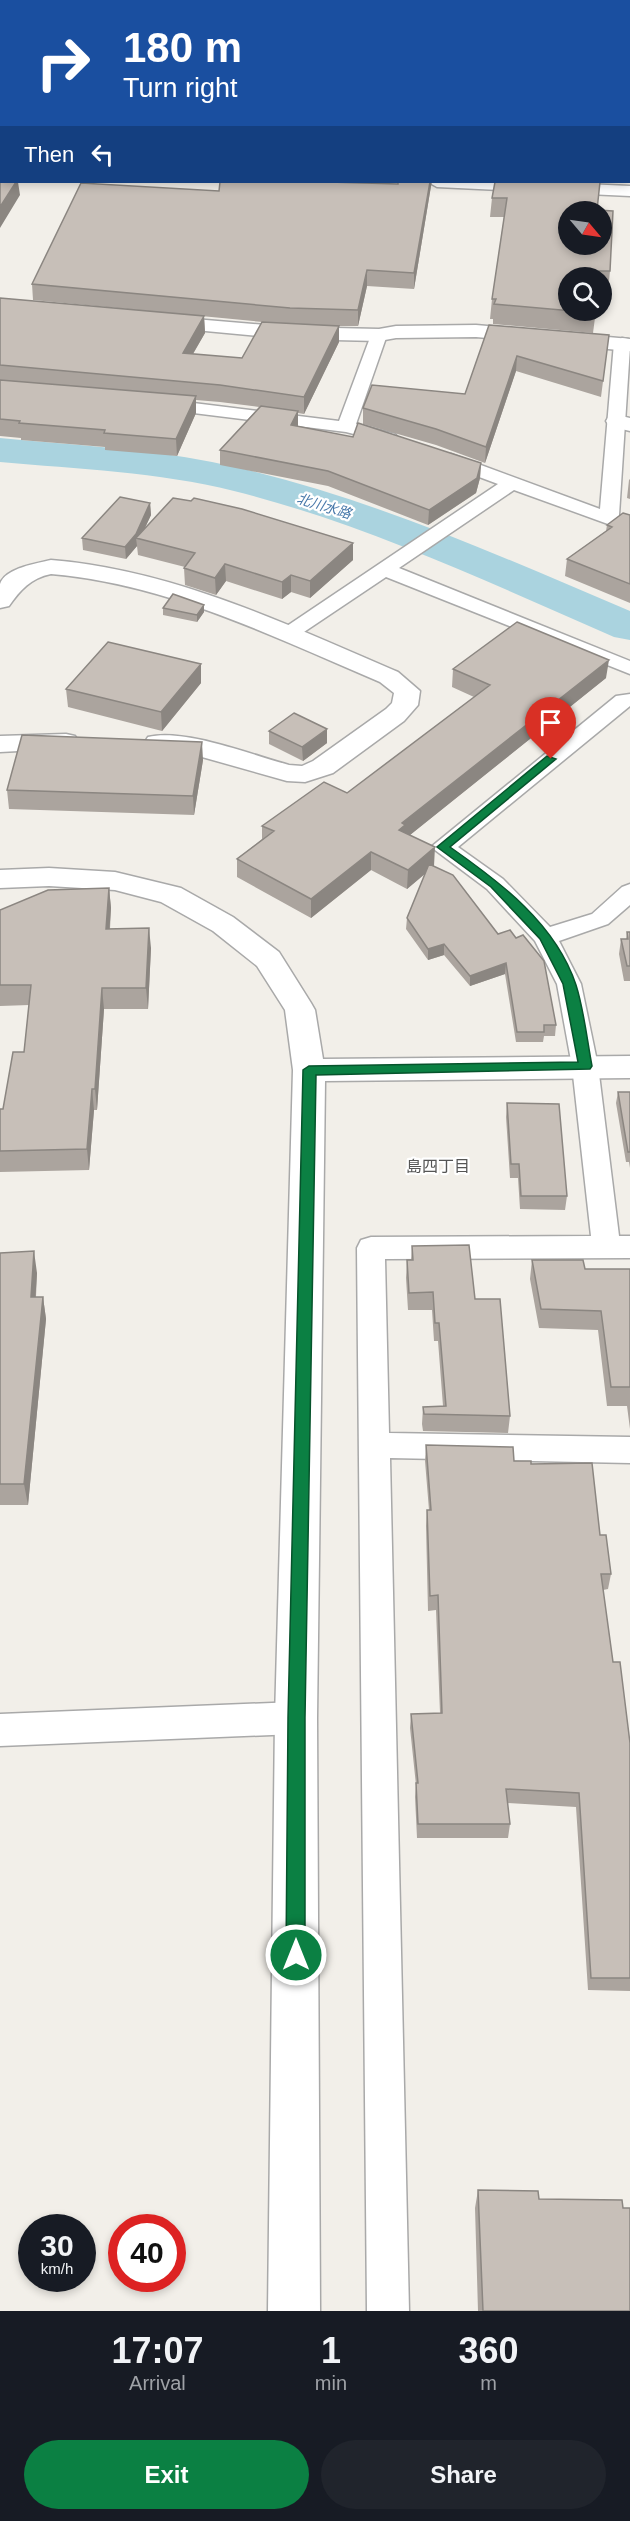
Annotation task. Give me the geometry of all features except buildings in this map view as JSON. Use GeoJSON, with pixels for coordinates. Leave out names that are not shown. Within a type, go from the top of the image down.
{"type":"FeatureCollection","features":[{"type":"Feature","properties":{"kind":"street"},"geometry":{"type":"LineString","coordinates":[[458,183],[630,191]]}},
{"type":"Feature","properties":{"kind":"street"},"geometry":{"type":"LineString","coordinates":[[134,319],[290,333],[379,335],[396,332],[476,331],[626,344],[624,423],[609,518]]}},
{"type":"Feature","properties":{"kind":"street"},"geometry":{"type":"LineString","coordinates":[[346,427],[379,335]]}},
{"type":"Feature","properties":{"kind":"street"},"geometry":{"type":"LineString","coordinates":[[139,402],[220,409],[346,427],[403,442]]}},
{"type":"Feature","properties":{"kind":"street"},"geometry":{"type":"LineString","coordinates":[[429,451],[630,526]]}},
{"type":"Feature","properties":{"kind":"street"},"geometry":{"type":"LineString","coordinates":[[288,634],[512,483]]}},
{"type":"Feature","properties":{"kind":"street"},"geometry":{"type":"LineString","coordinates":[[0,601],[12,584],[31,571],[51,567],[75,569],[139,582],[221,605],[390,677],[407,691],[405,705],[323,767],[305,774],[287,773],[204,749],[135,742]]}},
{"type":"Feature","properties":{"kind":"street"},"geometry":{"type":"LineString","coordinates":[[386,570],[630,668]]}},
{"type":"Feature","properties":{"kind":"street"},"geometry":{"type":"LineString","coordinates":[[388,2311],[371,1248],[618,1246],[569,984],[545,937],[495,884],[443,847],[623,700],[630,700]]}},
{"type":"Feature","properties":{"kind":"street"},"geometry":{"type":"LineString","coordinates":[[0,744],[90,741]]}},
{"type":"Feature","properties":{"kind":"street"},"geometry":{"type":"LineString","coordinates":[[0,879],[49,877],[114,881],[171,895],[223,924],[268,959],[300,1010],[309,1070],[296,1718],[294,2311]]}},
{"type":"Feature","properties":{"kind":"street"},"geometry":{"type":"LineString","coordinates":[[545,937],[600,919],[630,892]]}},
{"type":"Feature","properties":{"kind":"street"},"geometry":{"type":"LineString","coordinates":[[309,1070],[630,1067]]}},
{"type":"Feature","properties":{"kind":"street"},"geometry":{"type":"LineString","coordinates":[[373,1445],[630,1450]]}},
{"type":"Feature","properties":{"kind":"street"},"geometry":{"type":"LineString","coordinates":[[0,1730],[296,1718]]}},
{"type":"Feature","properties":{"kind":"waterway","name":"北川水路"},"geometry":{"type":"LineString","coordinates":[[0,450],[180,468],[239,480],[290,494],[340,509],[438,546],[630,627]]}},
{"type":"Feature","properties":{"kind":"district","name":"島四丁目"},"geometry":{"type":"Point","coordinates":[438,1166]}},
{"type":"Feature","properties":{"kind":"route"},"geometry":{"type":"LineString","coordinates":[[296,1955],[296,1718],[309,1070],[585,1066],[569,984],[545,937],[495,884],[443,847],[551,759]]}}]}
